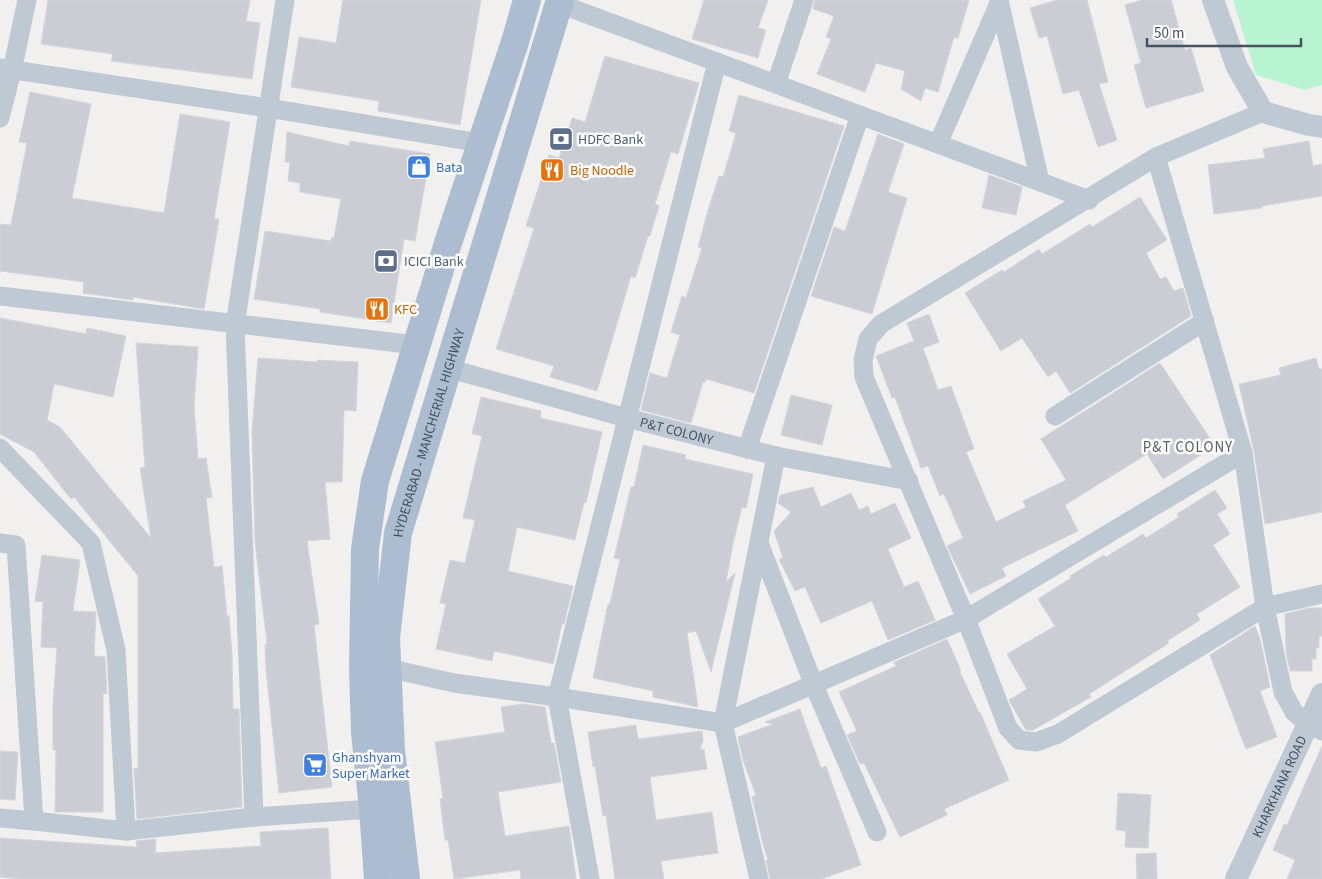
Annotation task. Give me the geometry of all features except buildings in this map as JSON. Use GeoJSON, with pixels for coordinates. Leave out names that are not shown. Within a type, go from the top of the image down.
{"type":"FeatureCollection","features":[{"type":"Feature","properties":{"kind":"main road"},"geometry":{"type":"LineString","coordinates":[[378,879],[365,732],[362,668],[365,550],[375,481],[416,345],[527,0]]}},
{"type":"Feature","properties":{"kind":"main road","name":"HYDERABAD - MANCHERIAL HIGHWAY"},"geometry":{"type":"LineString","coordinates":[[406,879],[391,750],[386,638],[398,533],[560,2]]}},
{"type":"Feature","properties":{"kind":"street"},"geometry":{"type":"LineString","coordinates":[[0,118],[6,69],[27,0]]}},
{"type":"Feature","properties":{"kind":"street"},"geometry":{"type":"LineString","coordinates":[[254,817],[234,325],[286,0]]}},
{"type":"Feature","properties":{"kind":"street"},"geometry":{"type":"LineString","coordinates":[[776,84],[804,0]]}},
{"type":"Feature","properties":{"kind":"street"},"geometry":{"type":"LineString","coordinates":[[1213,0],[1237,67],[1263,112]]}},
{"type":"Feature","properties":{"kind":"street"},"geometry":{"type":"LineString","coordinates":[[560,2],[1089,200]]}},
{"type":"Feature","properties":{"kind":"street"},"geometry":{"type":"LineString","coordinates":[[938,144],[999,2]]}},
{"type":"Feature","properties":{"kind":"street"},"geometry":{"type":"LineString","coordinates":[[999,2],[1040,182]]}},
{"type":"Feature","properties":{"kind":"street"},"geometry":{"type":"LineString","coordinates":[[590,879],[557,697],[717,62]]}},
{"type":"Feature","properties":{"kind":"street"},"geometry":{"type":"LineString","coordinates":[[6,69],[268,108],[481,143]]}},
{"type":"Feature","properties":{"kind":"street"},"geometry":{"type":"LineString","coordinates":[[1322,126],[1309,125],[1263,112],[1156,157],[1089,200],[881,324],[868,339],[863,360],[864,376],[966,619],[1008,728],[1020,740],[1036,742],[1058,734],[1265,607],[1322,594]]}},
{"type":"Feature","properties":{"kind":"street"},"geometry":{"type":"LineString","coordinates":[[747,449],[860,115]]}},
{"type":"Feature","properties":{"kind":"street"},"geometry":{"type":"LineString","coordinates":[[1156,157],[1243,453],[1265,607],[1283,692],[1294,712],[1315,728]]}},
{"type":"Feature","properties":{"kind":"street"},"geometry":{"type":"LineString","coordinates":[[0,296],[416,345]]}},
{"type":"Feature","properties":{"kind":"street"},"geometry":{"type":"LineString","coordinates":[[1055,416],[1204,322]]}},
{"type":"Feature","properties":{"kind":"street","name":"P&T COLONY"},"geometry":{"type":"LineString","coordinates":[[447,368],[747,449],[909,481]]}},
{"type":"Feature","properties":{"kind":"street"},"geometry":{"type":"LineString","coordinates":[[0,448],[91,543],[116,650],[126,831]]}},
{"type":"Feature","properties":{"kind":"street"},"geometry":{"type":"LineString","coordinates":[[387,668],[454,683],[723,723],[966,619],[1243,453]]}},
{"type":"Feature","properties":{"kind":"street"},"geometry":{"type":"LineString","coordinates":[[759,879],[723,723],[776,456]]}},
{"type":"Feature","properties":{"kind":"street"},"geometry":{"type":"LineString","coordinates":[[0,543],[16,545],[34,821]]}},
{"type":"Feature","properties":{"kind":"street"},"geometry":{"type":"LineString","coordinates":[[759,543],[813,683],[877,832]]}},
{"type":"Feature","properties":{"kind":"street","name":"KHARKHANA ROAD"},"geometry":{"type":"LineString","coordinates":[[1236,879],[1315,728],[1322,694]]}},
{"type":"Feature","properties":{"kind":"street"},"geometry":{"type":"LineString","coordinates":[[0,818],[126,831],[254,817],[373,809]]}},
{"type":"Feature","properties":{"kind":"green space"},"geometry":{"type":"Polygon","coordinates":[[[1233,0],[1322,0],[1322,85],[1305,90],[1256,75],[1233,0]]]}},
{"type":"Feature","properties":{"kind":"place","name":"HDFC Bank"},"geometry":{"type":"Point","coordinates":[561,139]}},
{"type":"Feature","properties":{"kind":"place","name":"Bata"},"geometry":{"type":"Point","coordinates":[419,167]}},
{"type":"Feature","properties":{"kind":"place","name":"Big Noodle"},"geometry":{"type":"Point","coordinates":[552,170]}},
{"type":"Feature","properties":{"kind":"place","name":"ICICI Bank"},"geometry":{"type":"Point","coordinates":[386,261]}},
{"type":"Feature","properties":{"kind":"place","name":"KFC"},"geometry":{"type":"Point","coordinates":[377,309]}},
{"type":"Feature","properties":{"kind":"place","name":"Ghanshyam Super Market"},"geometry":{"type":"Point","coordinates":[315,765]}},
{"type":"Feature","properties":{"kind":"district","name":"P&T COLONY"},"geometry":{"type":"Point","coordinates":[1188,447]}}]}
